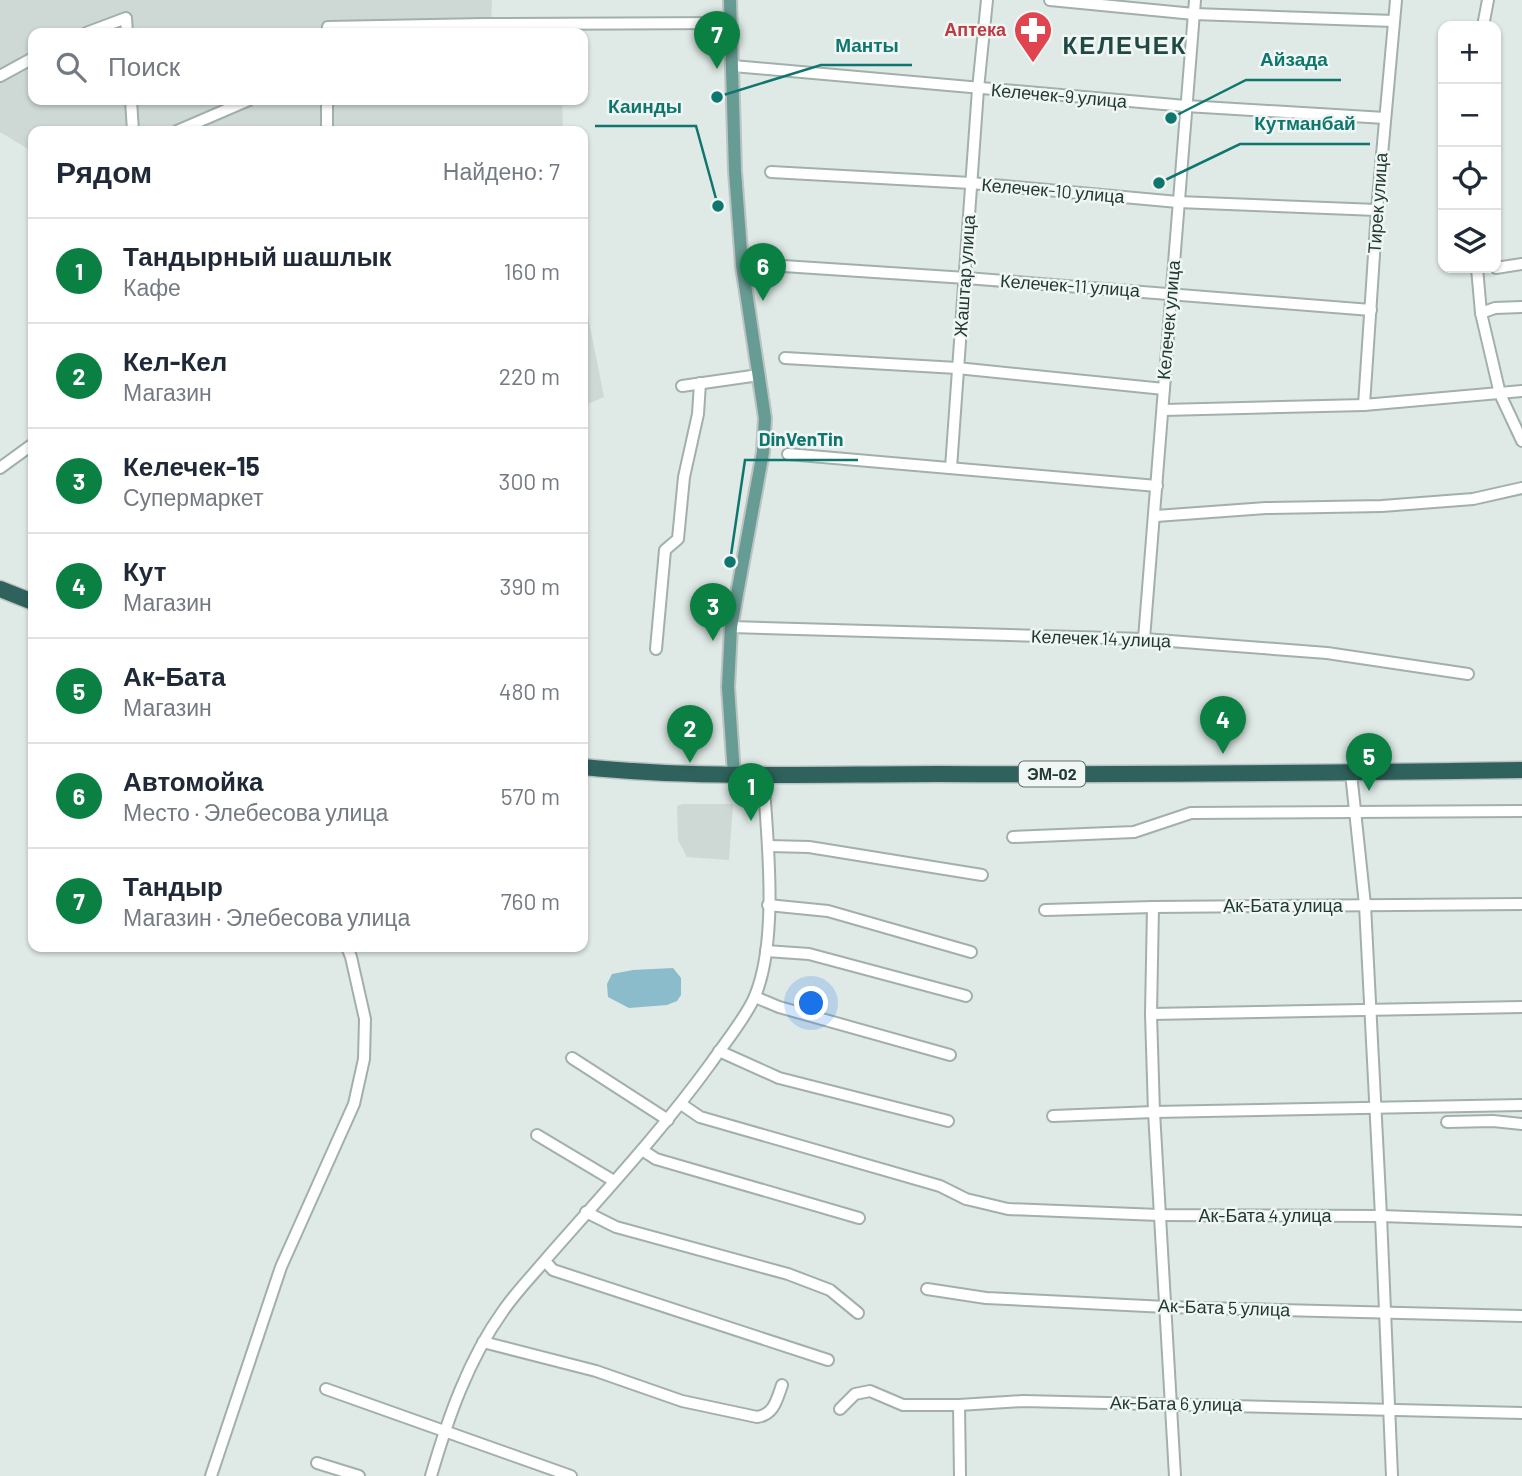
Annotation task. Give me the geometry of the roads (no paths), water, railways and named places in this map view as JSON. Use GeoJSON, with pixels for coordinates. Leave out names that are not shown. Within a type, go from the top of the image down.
{"type":"FeatureCollection","features":[{"type":"Feature","properties":{"kind":"highway"},"geometry":{"type":"LineString","coordinates":[[0,589],[28,600]]}},
{"type":"Feature","properties":{"kind":"highway","name":"ЭМ-02"},"geometry":{"type":"LineString","coordinates":[[588,767],[624,771],[734,774],[1351,773],[1522,770]]}},
{"type":"Feature","properties":{"kind":"main road"},"geometry":{"type":"LineString","coordinates":[[730,0],[735,171],[742,265],[765,418],[763,452],[731,627],[728,687],[734,774]]}},
{"type":"Feature","properties":{"kind":"street","name":"Жаштар улица"},"geometry":{"type":"LineString","coordinates":[[951,468],[978,89],[987,0]]}},
{"type":"Feature","properties":{"kind":"street"},"geometry":{"type":"LineString","coordinates":[[1050,0],[1194,14],[1394,21]]}},
{"type":"Feature","properties":{"kind":"street","name":"Келечек улица"},"geometry":{"type":"LineString","coordinates":[[1144,639],[1156,516],[1195,0]]}},
{"type":"Feature","properties":{"kind":"street","name":"Тирек улица"},"geometry":{"type":"LineString","coordinates":[[1364,405],[1395,0]]}},
{"type":"Feature","properties":{"kind":"street"},"geometry":{"type":"LineString","coordinates":[[1484,21],[1488,0]]}},
{"type":"Feature","properties":{"kind":"street"},"geometry":{"type":"LineString","coordinates":[[99,28],[126,18],[127,28]]}},
{"type":"Feature","properties":{"kind":"street"},"geometry":{"type":"LineString","coordinates":[[328,28],[469,24],[730,23]]}},
{"type":"Feature","properties":{"kind":"street"},"geometry":{"type":"LineString","coordinates":[[0,76],[28,61]]}},
{"type":"Feature","properties":{"kind":"street","name":"Келечек-9 улица"},"geometry":{"type":"LineString","coordinates":[[733,66],[1186,106],[1385,118]]}},
{"type":"Feature","properties":{"kind":"street"},"geometry":{"type":"LineString","coordinates":[[131,105],[133,126]]}},
{"type":"Feature","properties":{"kind":"street"},"geometry":{"type":"LineString","coordinates":[[189,126],[237,105]]}},
{"type":"Feature","properties":{"kind":"street"},"geometry":{"type":"LineString","coordinates":[[327,105],[327,126]]}},
{"type":"Feature","properties":{"kind":"street","name":"Келечек-10 улица"},"geometry":{"type":"LineString","coordinates":[[771,172],[971,183],[1178,202],[1377,210]]}},
{"type":"Feature","properties":{"kind":"street"},"geometry":{"type":"LineString","coordinates":[[1501,267],[1522,264]]}},
{"type":"Feature","properties":{"kind":"street","name":"Келечек-11 улица"},"geometry":{"type":"LineString","coordinates":[[768,265],[1371,310]]}},
{"type":"Feature","properties":{"kind":"street"},"geometry":{"type":"LineString","coordinates":[[1477,273],[1481,313],[1500,394],[1522,441]]}},
{"type":"Feature","properties":{"kind":"street"},"geometry":{"type":"LineString","coordinates":[[1481,313],[1495,308],[1522,307]]}},
{"type":"Feature","properties":{"kind":"street"},"geometry":{"type":"LineString","coordinates":[[785,358],[957,368],[1164,389]]}},
{"type":"Feature","properties":{"kind":"street"},"geometry":{"type":"LineString","coordinates":[[682,386],[759,375]]}},
{"type":"Feature","properties":{"kind":"street"},"geometry":{"type":"LineString","coordinates":[[656,649],[665,550],[678,539],[684,477],[698,414],[700,383]]}},
{"type":"Feature","properties":{"kind":"street"},"geometry":{"type":"LineString","coordinates":[[1164,410],[1364,405],[1522,391]]}},
{"type":"Feature","properties":{"kind":"street"},"geometry":{"type":"LineString","coordinates":[[0,468],[28,448]]}},
{"type":"Feature","properties":{"kind":"street"},"geometry":{"type":"LineString","coordinates":[[788,454],[1157,486]]}},
{"type":"Feature","properties":{"kind":"street"},"geometry":{"type":"LineString","coordinates":[[1156,516],[1266,508],[1382,506],[1473,499],[1522,488]]}},
{"type":"Feature","properties":{"kind":"street","name":"Келечек 14 улица"},"geometry":{"type":"LineString","coordinates":[[731,627],[1144,639],[1327,653],[1468,674]]}},
{"type":"Feature","properties":{"kind":"street"},"geometry":{"type":"LineString","coordinates":[[1351,773],[1364,905],[1392,1476]]}},
{"type":"Feature","properties":{"kind":"street"},"geometry":{"type":"LineString","coordinates":[[431,1476],[457,1398],[483,1342],[528,1278],[681,1104],[755,997],[766,951],[768,905],[768,846],[763,774]]}},
{"type":"Feature","properties":{"kind":"street"},"geometry":{"type":"LineString","coordinates":[[1013,837],[1134,832],[1191,813],[1522,811]]}},
{"type":"Feature","properties":{"kind":"street"},"geometry":{"type":"LineString","coordinates":[[768,846],[809,847],[982,875]]}},
{"type":"Feature","properties":{"kind":"street","name":"Ак-Бата улица"},"geometry":{"type":"LineString","coordinates":[[1045,910],[1522,904]]}},
{"type":"Feature","properties":{"kind":"street"},"geometry":{"type":"LineString","coordinates":[[768,905],[828,911],[971,952]]}},
{"type":"Feature","properties":{"kind":"street"},"geometry":{"type":"LineString","coordinates":[[1153,907],[1151,1014],[1154,1112],[1175,1476]]}},
{"type":"Feature","properties":{"kind":"street"},"geometry":{"type":"LineString","coordinates":[[766,951],[809,954],[965,996]]}},
{"type":"Feature","properties":{"kind":"street"},"geometry":{"type":"LineString","coordinates":[[211,1476],[281,1267],[354,1104],[364,1059],[365,1020],[348,952]]}},
{"type":"Feature","properties":{"kind":"street"},"geometry":{"type":"LineString","coordinates":[[755,997],[779,1007],[950,1055]]}},
{"type":"Feature","properties":{"kind":"street"},"geometry":{"type":"LineString","coordinates":[[1151,1014],[1522,1007]]}},
{"type":"Feature","properties":{"kind":"street"},"geometry":{"type":"LineString","coordinates":[[719,1051],[779,1078],[948,1121]]}},
{"type":"Feature","properties":{"kind":"street"},"geometry":{"type":"LineString","coordinates":[[572,1058],[668,1120]]}},
{"type":"Feature","properties":{"kind":"street","name":"Ак-Бата 4 улица"},"geometry":{"type":"LineString","coordinates":[[681,1104],[700,1117],[940,1186],[967,1199],[1008,1209],[1159,1215],[1381,1216],[1522,1221]]}},
{"type":"Feature","properties":{"kind":"street"},"geometry":{"type":"LineString","coordinates":[[1052,1116],[1522,1105]]}},
{"type":"Feature","properties":{"kind":"street"},"geometry":{"type":"LineString","coordinates":[[1447,1122],[1493,1121],[1522,1124]]}},
{"type":"Feature","properties":{"kind":"street"},"geometry":{"type":"LineString","coordinates":[[537,1135],[614,1181]]}},
{"type":"Feature","properties":{"kind":"street"},"geometry":{"type":"LineString","coordinates":[[642,1150],[656,1159],[859,1219]]}},
{"type":"Feature","properties":{"kind":"street"},"geometry":{"type":"LineString","coordinates":[[586,1212],[616,1227],[788,1274],[830,1290],[858,1313]]}},
{"type":"Feature","properties":{"kind":"street"},"geometry":{"type":"LineString","coordinates":[[545,1261],[553,1270],[828,1360]]}},
{"type":"Feature","properties":{"kind":"street","name":"Ак-Бата 5 улица"},"geometry":{"type":"LineString","coordinates":[[928,1289],[986,1298],[1166,1307],[1522,1316]]}},
{"type":"Feature","properties":{"kind":"street"},"geometry":{"type":"LineString","coordinates":[[483,1342],[596,1371],[682,1401],[757,1417],[765,1416],[776,1404],[782,1385]]}},
{"type":"Feature","properties":{"kind":"street"},"geometry":{"type":"LineString","coordinates":[[326,1389],[571,1476]]}},
{"type":"Feature","properties":{"kind":"street","name":"Ак-Бата 6 улица"},"geometry":{"type":"LineString","coordinates":[[840,1409],[855,1394],[870,1391],[904,1405],[1023,1401],[1522,1413]]}},
{"type":"Feature","properties":{"kind":"street"},"geometry":{"type":"LineString","coordinates":[[959,1405],[960,1476]]}},
{"type":"Feature","properties":{"kind":"street"},"geometry":{"type":"LineString","coordinates":[[317,1463],[359,1476]]}},
{"type":"Feature","properties":{"kind":"water"},"geometry":{"type":"Polygon","coordinates":[[[673,968],[681,978],[681,995],[677,1001],[667,1005],[629,1008],[608,997],[607,984],[612,974],[673,968]]]}},
{"type":"Feature","properties":{"kind":"place","name":"Аптека"},"geometry":{"type":"Point","coordinates":[1033,64]}},
{"type":"Feature","properties":{"kind":"place","name":"Тандыр"},"geometry":{"type":"Point","coordinates":[717,69]}},
{"type":"Feature","properties":{"kind":"place","name":"Манты"},"geometry":{"type":"Point","coordinates":[717,97]}},
{"type":"Feature","properties":{"kind":"place","name":"Айзада"},"geometry":{"type":"Point","coordinates":[1171,118]}},
{"type":"Feature","properties":{"kind":"place","name":"Кутманбай"},"geometry":{"type":"Point","coordinates":[1159,183]}},
{"type":"Feature","properties":{"kind":"place","name":"Каинды"},"geometry":{"type":"Point","coordinates":[718,206]}},
{"type":"Feature","properties":{"kind":"place","name":"Автомойка"},"geometry":{"type":"Point","coordinates":[763,301]}},
{"type":"Feature","properties":{"kind":"place","name":"DinVenTin"},"geometry":{"type":"Point","coordinates":[730,562]}},
{"type":"Feature","properties":{"kind":"place","name":"Келечек-15"},"geometry":{"type":"Point","coordinates":[713,641]}},
{"type":"Feature","properties":{"kind":"place","name":"Кут"},"geometry":{"type":"Point","coordinates":[1223,754]}},
{"type":"Feature","properties":{"kind":"place","name":"Кел-Кел"},"geometry":{"type":"Point","coordinates":[690,763]}},
{"type":"Feature","properties":{"kind":"place","name":"Ак-Бата"},"geometry":{"type":"Point","coordinates":[1369,791]}},
{"type":"Feature","properties":{"kind":"place","name":"Тандырный шашлык"},"geometry":{"type":"Point","coordinates":[751,821]}},
{"type":"Feature","properties":{"kind":"district","name":"КЕЛЕЧЕК"},"geometry":{"type":"Point","coordinates":[1125,46]}}]}
